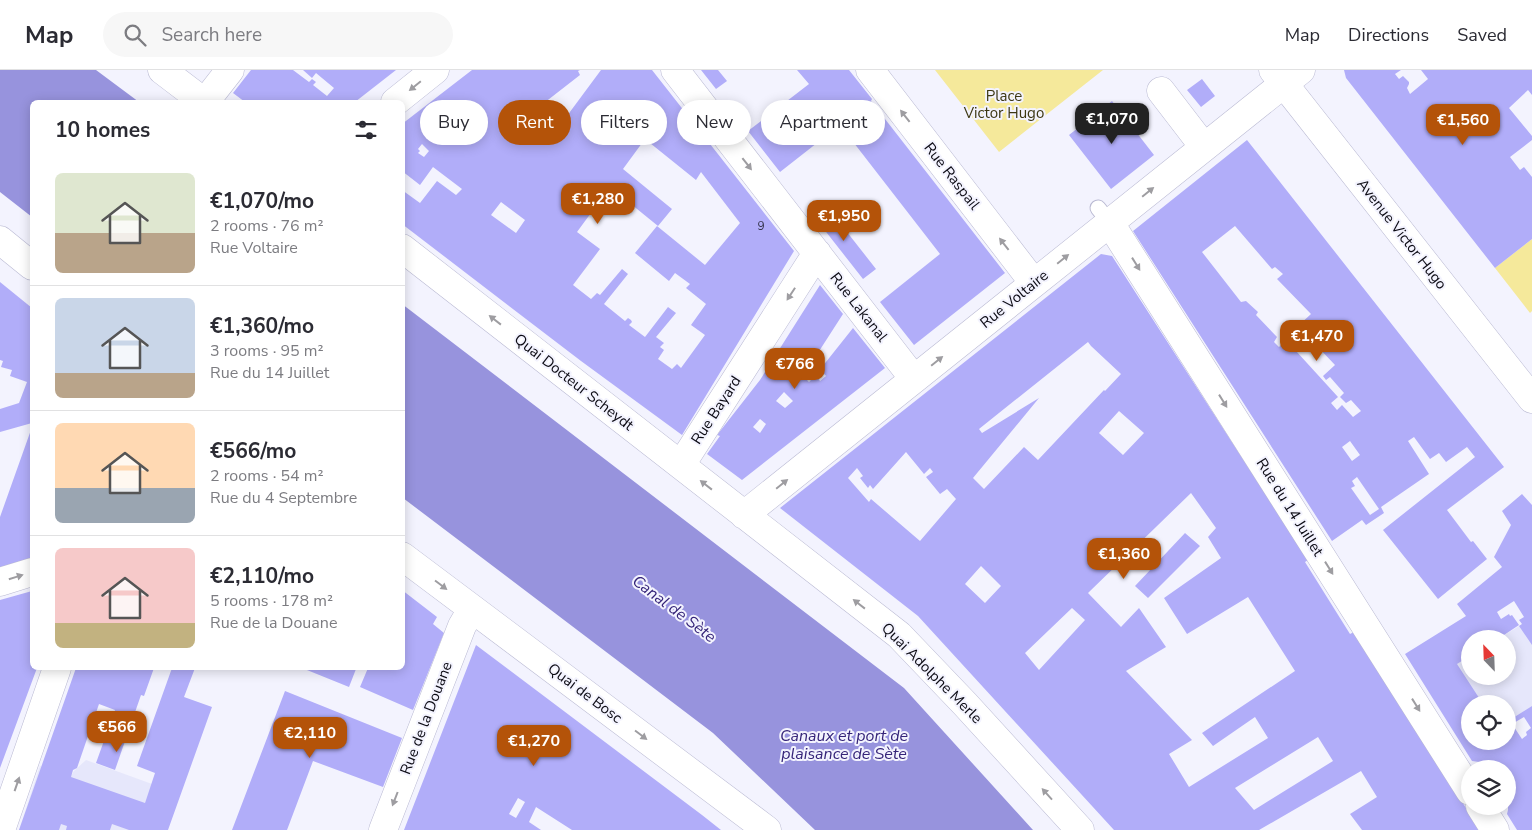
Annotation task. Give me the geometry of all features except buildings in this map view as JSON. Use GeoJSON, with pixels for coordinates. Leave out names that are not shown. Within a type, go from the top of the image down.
{"type":"FeatureCollection","features":[{"type":"Feature","properties":{"kind":"street"},"geometry":{"type":"LineString","coordinates":[[162,70],[201,100]]}},
{"type":"Feature","properties":{"kind":"street"},"geometry":{"type":"LineString","coordinates":[[206,100],[230,70]]}},
{"type":"Feature","properties":{"kind":"street"},"geometry":{"type":"LineString","coordinates":[[398,100],[435,70]]}},
{"type":"Feature","properties":{"kind":"street","name":"Rue Lakanal"},"geometry":{"type":"LineString","coordinates":[[675,70],[914,379]]}},
{"type":"Feature","properties":{"kind":"street","name":"Rue Raspail"},"geometry":{"type":"LineString","coordinates":[[870,70],[1034,283]]}},
{"type":"Feature","properties":{"kind":"street","name":"Rue Voltaire"},"geometry":{"type":"LineString","coordinates":[[744,515],[1034,283],[1104,215],[1204,147],[1286,74]]}},
{"type":"Feature","properties":{"kind":"street","name":"Avenue Victor Hugo"},"geometry":{"type":"LineString","coordinates":[[1286,74],[1532,399]]}},
{"type":"Feature","properties":{"kind":"street"},"geometry":{"type":"LineString","coordinates":[[1161,91],[1204,147]]}},
{"type":"Feature","properties":{"kind":"street","name":"Rue du 14 Juillet"},"geometry":{"type":"LineString","coordinates":[[1104,215],[1461,777]]}},
{"type":"Feature","properties":{"kind":"street"},"geometry":{"type":"LineString","coordinates":[[0,240],[30,264]]}},
{"type":"Feature","properties":{"kind":"street","name":"Quai Docteur Scheydt"},"geometry":{"type":"LineString","coordinates":[[405,250],[744,515]]}},
{"type":"Feature","properties":{"kind":"street","name":"Rue Bayard"},"geometry":{"type":"LineString","coordinates":[[680,465],[817,253]]}},
{"type":"Feature","properties":{"kind":"street","name":"Quai Adolphe Merle"},"geometry":{"type":"LineString","coordinates":[[744,515],[899,635],[971,710],[1080,830]]}},
{"type":"Feature","properties":{"kind":"street","name":"Quai de Bosc"},"geometry":{"type":"LineString","coordinates":[[405,558],[767,830]]}},
{"type":"Feature","properties":{"kind":"street"},"geometry":{"type":"LineString","coordinates":[[0,582],[30,573]]}},
{"type":"Feature","properties":{"kind":"street","name":"Rue de la Douane"},"geometry":{"type":"LineString","coordinates":[[383,830],[462,626],[472,609]]}},
{"type":"Feature","properties":{"kind":"street"},"geometry":{"type":"LineString","coordinates":[[1,830],[56,670]]}},
{"type":"Feature","properties":{"kind":"street"},"geometry":{"type":"LineString","coordinates":[[1486,815],[1495,830]]}},
{"type":"Feature","properties":{"kind":"shaded area"},"geometry":{"type":"Polygon","coordinates":[[[1532,618],[1532,706],[1516,716],[1516,695],[1461,695],[1461,742],[1424,684],[1461,661],[1461,685],[1516,685],[1516,630],[1513,630],[1532,618]]]}},
{"type":"Feature","properties":{"kind":"shaded area"},"geometry":{"type":"Polygon","coordinates":[[[86,760],[152,784],[135,830],[19,830],[40,766],[71,776],[86,760]]]}},
{"type":"Feature","properties":{"kind":"green space","name":"Place Victor Hugo"},"geometry":{"type":"Polygon","coordinates":[[[935,70],[1103,70],[999,152],[935,70]]]}},
{"type":"Feature","properties":{"kind":"green space"},"geometry":{"type":"Polygon","coordinates":[[[1532,239],[1532,311],[1530,313],[1495,268],[1532,239]]]}},
{"type":"Feature","properties":{"kind":"water"},"geometry":{"type":"Polygon","coordinates":[[[0,70],[96,70],[136,100],[30,100],[30,215],[0,192],[0,70]]]}},
{"type":"Feature","properties":{"kind":"water","name":"Canaux et port de plaisance de Sète"},"geometry":{"type":"Polygon","coordinates":[[[405,306],[904,688],[1033,830],[815,830],[713,733],[405,500],[405,306]]]}},
{"type":"Feature","properties":{"kind":"water label","name":"Canal de Sète"},"geometry":{"type":"Point","coordinates":[674,609]}}]}
